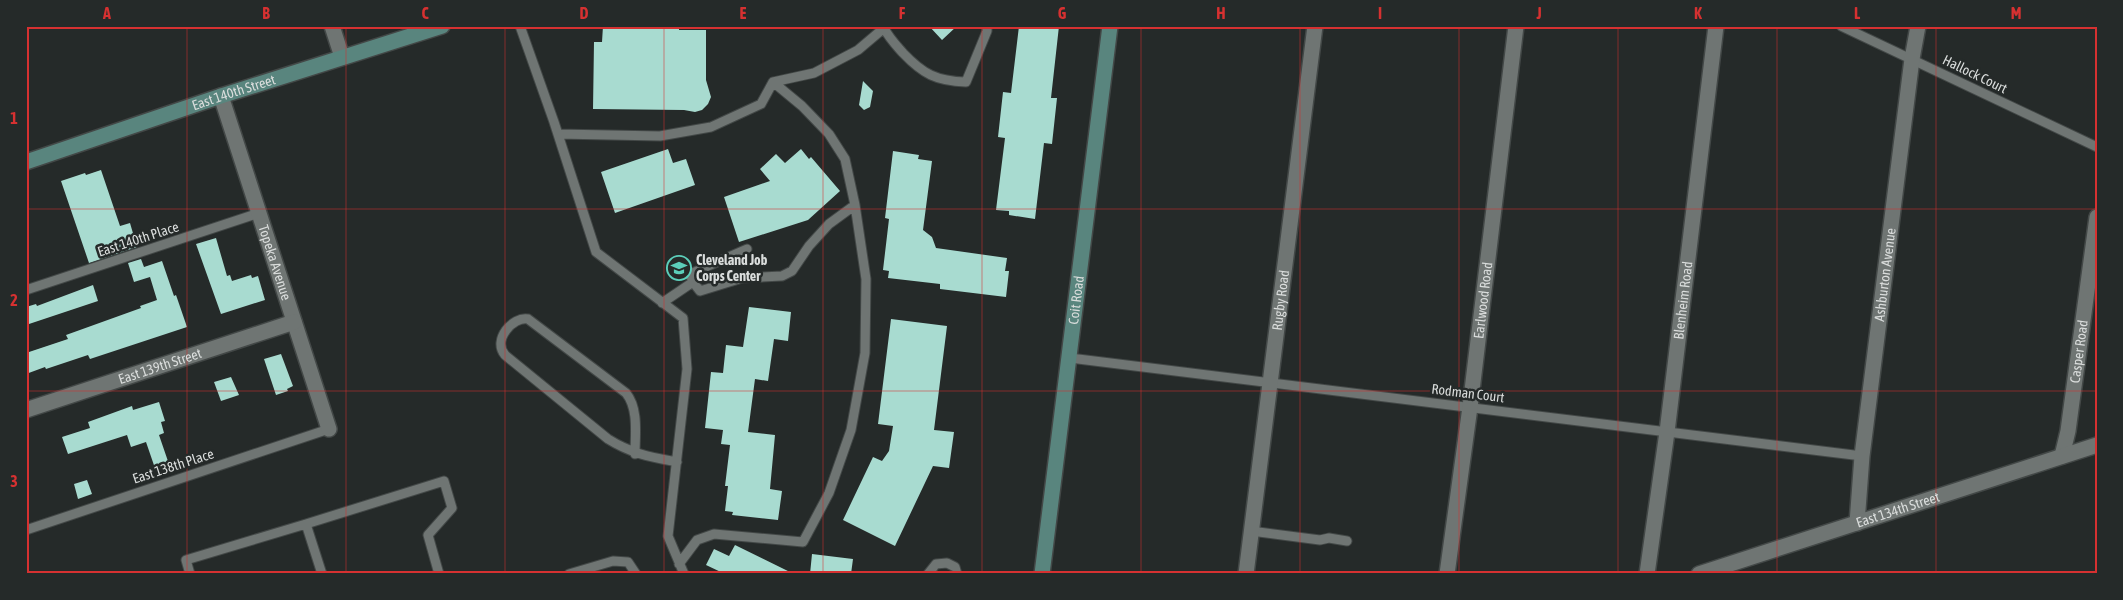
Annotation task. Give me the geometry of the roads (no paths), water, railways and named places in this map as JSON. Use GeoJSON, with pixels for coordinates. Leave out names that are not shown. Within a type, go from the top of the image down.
{"type":"FeatureCollection","features":[{"type":"Feature","properties":{"kind":"street"},"geometry":{"type":"LineString","coordinates":[[332,26],[342,57]]}},
{"type":"Feature","properties":{"kind":"street","name":"East 140th Street"},"geometry":{"type":"LineString","coordinates":[[26,162],[220,96],[442,26]]}},
{"type":"Feature","properties":{"kind":"street","name":"Coit Road"},"geometry":{"type":"LineString","coordinates":[[1042,574],[1110,26]]}},
{"type":"Feature","properties":{"kind":"street","name":"Rugby Road"},"geometry":{"type":"LineString","coordinates":[[1246,574],[1315,26]]}},
{"type":"Feature","properties":{"kind":"street","name":"Earlwood Road"},"geometry":{"type":"LineString","coordinates":[[1447,574],[1470,407],[1516,26]]}},
{"type":"Feature","properties":{"kind":"street","name":"Blenheim Road"},"geometry":{"type":"LineString","coordinates":[[1647,574],[1667,432],[1716,26]]}},
{"type":"Feature","properties":{"kind":"street","name":"Ashburton Avenue"},"geometry":{"type":"LineString","coordinates":[[1857,523],[1862,456],[1912,59],[1918,26]]}},
{"type":"Feature","properties":{"kind":"street","name":"Topeka Avenue"},"geometry":{"type":"LineString","coordinates":[[220,96],[329,429]]}},
{"type":"Feature","properties":{"kind":"street","name":"Casper Road"},"geometry":{"type":"LineString","coordinates":[[2062,456],[2068,432],[2097,217]]}},
{"type":"Feature","properties":{"kind":"street","name":"East 139th Street"},"geometry":{"type":"LineString","coordinates":[[26,410],[294,322]]}},
{"type":"Feature","properties":{"kind":"street","name":"East 134th Street"},"geometry":{"type":"LineString","coordinates":[[1699,574],[2097,445]]}},
{"type":"Feature","properties":{"kind":"lane"},"geometry":{"type":"LineString","coordinates":[[520,26],[558,134],[596,252],[682,318],[687,369],[668,536],[684,574]]}},
{"type":"Feature","properties":{"kind":"lane"},"geometry":{"type":"LineString","coordinates":[[773,82],[814,73],[858,50],[884,28],[889,37],[919,70],[947,81],[966,82],[988,31],[987,26]]}},
{"type":"Feature","properties":{"kind":"lane","name":"Hallock Court"},"geometry":{"type":"LineString","coordinates":[[1841,26],[2097,147]]}},
{"type":"Feature","properties":{"kind":"lane"},"geometry":{"type":"LineString","coordinates":[[558,134],[660,136],[710,127],[762,104],[773,82]]}},
{"type":"Feature","properties":{"kind":"lane"},"geometry":{"type":"LineString","coordinates":[[679,564],[698,540],[714,534],[803,542],[829,494],[851,430],[865,353],[866,279],[855,205],[845,159],[829,134],[802,106],[773,82]]}},
{"type":"Feature","properties":{"kind":"lane"},"geometry":{"type":"LineString","coordinates":[[747,249],[690,274],[693,282],[700,291],[742,278],[782,276],[792,271],[808,246],[829,224],[855,205]]}},
{"type":"Feature","properties":{"kind":"lane","name":"East 140th Place"},"geometry":{"type":"LineString","coordinates":[[26,290],[259,213]]}},
{"type":"Feature","properties":{"kind":"lane"},"geometry":{"type":"LineString","coordinates":[[662,303],[693,282]]}},
{"type":"Feature","properties":{"kind":"lane"},"geometry":{"type":"LineString","coordinates":[[635,454],[634,410],[631,399],[626,393],[528,319],[522,318],[516,321],[502,336],[501,350],[608,439],[635,454],[677,462]]}},
{"type":"Feature","properties":{"kind":"lane","name":"Rodman Court"},"geometry":{"type":"LineString","coordinates":[[1070,358],[1862,456]]}},
{"type":"Feature","properties":{"kind":"lane","name":"East 138th Place"},"geometry":{"type":"LineString","coordinates":[[26,530],[329,429]]}},
{"type":"Feature","properties":{"kind":"lane"},"geometry":{"type":"LineString","coordinates":[[190,574],[186,560],[444,481],[452,508],[428,535],[439,574]]}},
{"type":"Feature","properties":{"kind":"lane"},"geometry":{"type":"LineString","coordinates":[[306,524],[322,574]]}},
{"type":"Feature","properties":{"kind":"lane"},"geometry":{"type":"LineString","coordinates":[[1251,531],[1320,540],[1329,538],[1347,541]]}},
{"type":"Feature","properties":{"kind":"lane"},"geometry":{"type":"LineString","coordinates":[[569,574],[587,571],[613,561],[628,562],[636,574]]}},
{"type":"Feature","properties":{"kind":"lane"},"geometry":{"type":"LineString","coordinates":[[928,574],[936,564],[947,563],[955,567],[957,574]]}},
{"type":"Feature","properties":{"kind":"place","name":"Cleveland Job Corps Center"},"geometry":{"type":"Point","coordinates":[679,268]}}]}
